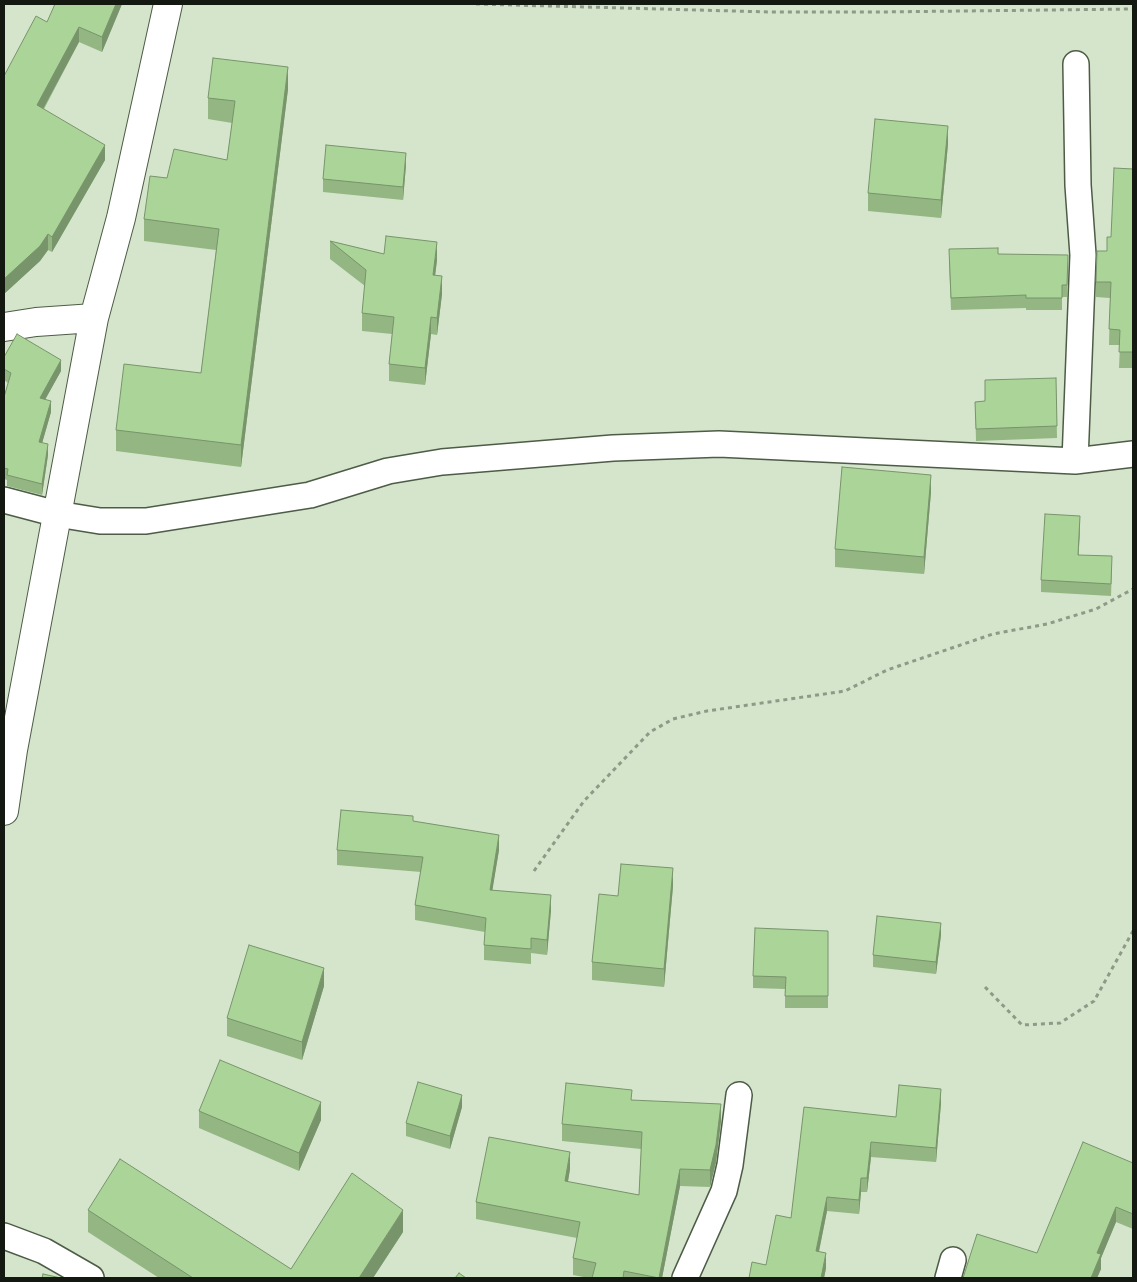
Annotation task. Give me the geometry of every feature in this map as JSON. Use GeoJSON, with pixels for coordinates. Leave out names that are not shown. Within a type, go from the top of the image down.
{"type":"FeatureCollection","features":[{"type":"Feature","properties":{"kind":"street"},"geometry":{"type":"LineString","coordinates":[[4,811],[13,750],[94,318],[121,218],[168,4]]}},
{"type":"Feature","properties":{"kind":"street"},"geometry":{"type":"LineString","coordinates":[[1075,461],[1083,254],[1078,185],[1076,64]]}},
{"type":"Feature","properties":{"kind":"street"},"geometry":{"type":"LineString","coordinates":[[4,327],[36,322],[94,318]]}},
{"type":"Feature","properties":{"kind":"street"},"geometry":{"type":"LineString","coordinates":[[4,500],[57,514],[100,521],[146,521],[310,495],[388,471],[433,464],[613,448],[719,444],[1075,461],[1133,454]]}},
{"type":"Feature","properties":{"kind":"street"},"geometry":{"type":"LineString","coordinates":[[685,1278],[724,1191],[730,1165],[740,1095]]}},
{"type":"Feature","properties":{"kind":"street"},"geometry":{"type":"LineString","coordinates":[[4,1236],[44,1252],[91,1278]]}},
{"type":"Feature","properties":{"kind":"path"},"geometry":{"type":"LineString","coordinates":[[476,4],[780,12],[1133,9]]}},
{"type":"Feature","properties":{"kind":"path"},"geometry":{"type":"LineString","coordinates":[[534,871],[584,801],[650,732],[673,719],[706,711],[845,691],[887,670],[993,634],[1047,624],[1096,609],[1133,589]]}},
{"type":"Feature","properties":{"kind":"path"},"geometry":{"type":"LineString","coordinates":[[985,987],[1022,1025],[1060,1022],[1094,1001],[1133,931]]}},
{"type":"Feature","properties":{"kind":"building"},"geometry":{"type":"Polygon","coordinates":[[[55,4],[116,4],[102,37],[79,27],[37,105],[105,145],[52,237],[48,234],[40,246],[4,279],[4,76],[36,16],[47,22],[55,4]]]}},
{"type":"Feature","properties":{"kind":"building"},"geometry":{"type":"Polygon","coordinates":[[[213,58],[288,67],[241,445],[116,430],[124,364],[201,373],[219,229],[144,219],[150,176],[167,178],[174,149],[227,160],[235,101],[208,98],[213,58]]]}},
{"type":"Feature","properties":{"kind":"building"},"geometry":{"type":"Polygon","coordinates":[[[875,119],[948,126],[941,200],[868,193],[875,119]]]}},
{"type":"Feature","properties":{"kind":"building"},"geometry":{"type":"Polygon","coordinates":[[[326,145],[406,153],[403,187],[323,179],[326,145]]]}},
{"type":"Feature","properties":{"kind":"building"},"geometry":{"type":"Polygon","coordinates":[[[1114,168],[1133,169],[1133,352],[1119,352],[1120,330],[1109,329],[1111,282],[1096,282],[1097,251],[1107,251],[1107,237],[1111,237],[1114,168]]]}},
{"type":"Feature","properties":{"kind":"building"},"geometry":{"type":"Polygon","coordinates":[[[386,236],[437,242],[433,275],[442,276],[437,318],[431,317],[425,368],[389,364],[394,317],[362,313],[366,270],[330,241],[384,254],[386,236]]]}},
{"type":"Feature","properties":{"kind":"building"},"geometry":{"type":"Polygon","coordinates":[[[998,248],[998,254],[1068,255],[1067,285],[1062,285],[1062,298],[1026,298],[1026,295],[951,298],[949,249],[998,248]]]}},
{"type":"Feature","properties":{"kind":"building"},"geometry":{"type":"Polygon","coordinates":[[[17,334],[61,360],[40,398],[51,401],[39,442],[48,444],[42,484],[7,475],[8,469],[4,468],[4,397],[11,373],[4,369],[4,357],[17,334]]]}},
{"type":"Feature","properties":{"kind":"building"},"geometry":{"type":"Polygon","coordinates":[[[1056,378],[1057,426],[976,429],[975,402],[985,401],[985,380],[1056,378]]]}},
{"type":"Feature","properties":{"kind":"building"},"geometry":{"type":"Polygon","coordinates":[[[842,467],[931,475],[924,557],[835,549],[842,467]]]}},
{"type":"Feature","properties":{"kind":"building"},"geometry":{"type":"Polygon","coordinates":[[[1045,514],[1080,516],[1078,555],[1112,556],[1111,584],[1041,580],[1045,514]]]}},
{"type":"Feature","properties":{"kind":"building"},"geometry":{"type":"Polygon","coordinates":[[[341,810],[413,816],[413,821],[499,835],[490,890],[551,895],[547,940],[531,938],[531,949],[484,945],[486,918],[415,905],[423,857],[337,850],[341,810]]]}},
{"type":"Feature","properties":{"kind":"building"},"geometry":{"type":"Polygon","coordinates":[[[621,864],[673,868],[664,969],[592,962],[599,894],[618,896],[621,864]]]}},
{"type":"Feature","properties":{"kind":"building"},"geometry":{"type":"Polygon","coordinates":[[[877,916],[941,923],[936,962],[873,955],[877,916]]]}},
{"type":"Feature","properties":{"kind":"building"},"geometry":{"type":"Polygon","coordinates":[[[755,928],[828,931],[828,996],[785,996],[786,977],[753,976],[755,928]]]}},
{"type":"Feature","properties":{"kind":"building"},"geometry":{"type":"Polygon","coordinates":[[[249,945],[324,968],[302,1042],[227,1018],[249,945]]]}},
{"type":"Feature","properties":{"kind":"building"},"geometry":{"type":"Polygon","coordinates":[[[220,1060],[321,1102],[299,1153],[199,1111],[220,1060]]]}},
{"type":"Feature","properties":{"kind":"building"},"geometry":{"type":"Polygon","coordinates":[[[418,1082],[462,1095],[450,1136],[406,1123],[418,1082]]]}},
{"type":"Feature","properties":{"kind":"building"},"geometry":{"type":"Polygon","coordinates":[[[566,1083],[632,1090],[631,1100],[721,1104],[716,1145],[710,1170],[680,1169],[659,1278],[624,1271],[623,1278],[592,1278],[596,1263],[573,1258],[580,1222],[476,1202],[489,1137],[570,1152],[565,1181],[639,1195],[642,1132],[562,1124],[566,1083]]]}},
{"type":"Feature","properties":{"kind":"building"},"geometry":{"type":"Polygon","coordinates":[[[899,1085],[941,1089],[936,1148],[871,1142],[867,1178],[861,1178],[859,1200],[827,1197],[816,1251],[826,1253],[821,1278],[749,1278],[752,1262],[766,1265],[776,1215],[791,1218],[804,1107],[896,1117],[899,1085]]]}},
{"type":"Feature","properties":{"kind":"building"},"geometry":{"type":"Polygon","coordinates":[[[1083,1142],[1133,1163],[1133,1214],[1116,1207],[1097,1253],[1101,1254],[1091,1278],[963,1278],[977,1234],[1037,1253],[1083,1142]]]}},
{"type":"Feature","properties":{"kind":"building"},"geometry":{"type":"Polygon","coordinates":[[[120,1159],[291,1269],[352,1173],[403,1210],[359,1278],[193,1278],[88,1210],[120,1159]]]}},
{"type":"Feature","properties":{"kind":"building"},"geometry":{"type":"Polygon","coordinates":[[[459,1273],[466,1278],[455,1278],[459,1273]]]}},
{"type":"Feature","properties":{"kind":"building"},"geometry":{"type":"Polygon","coordinates":[[[43,1274],[61,1278],[42,1278],[43,1274]]]}}]}
